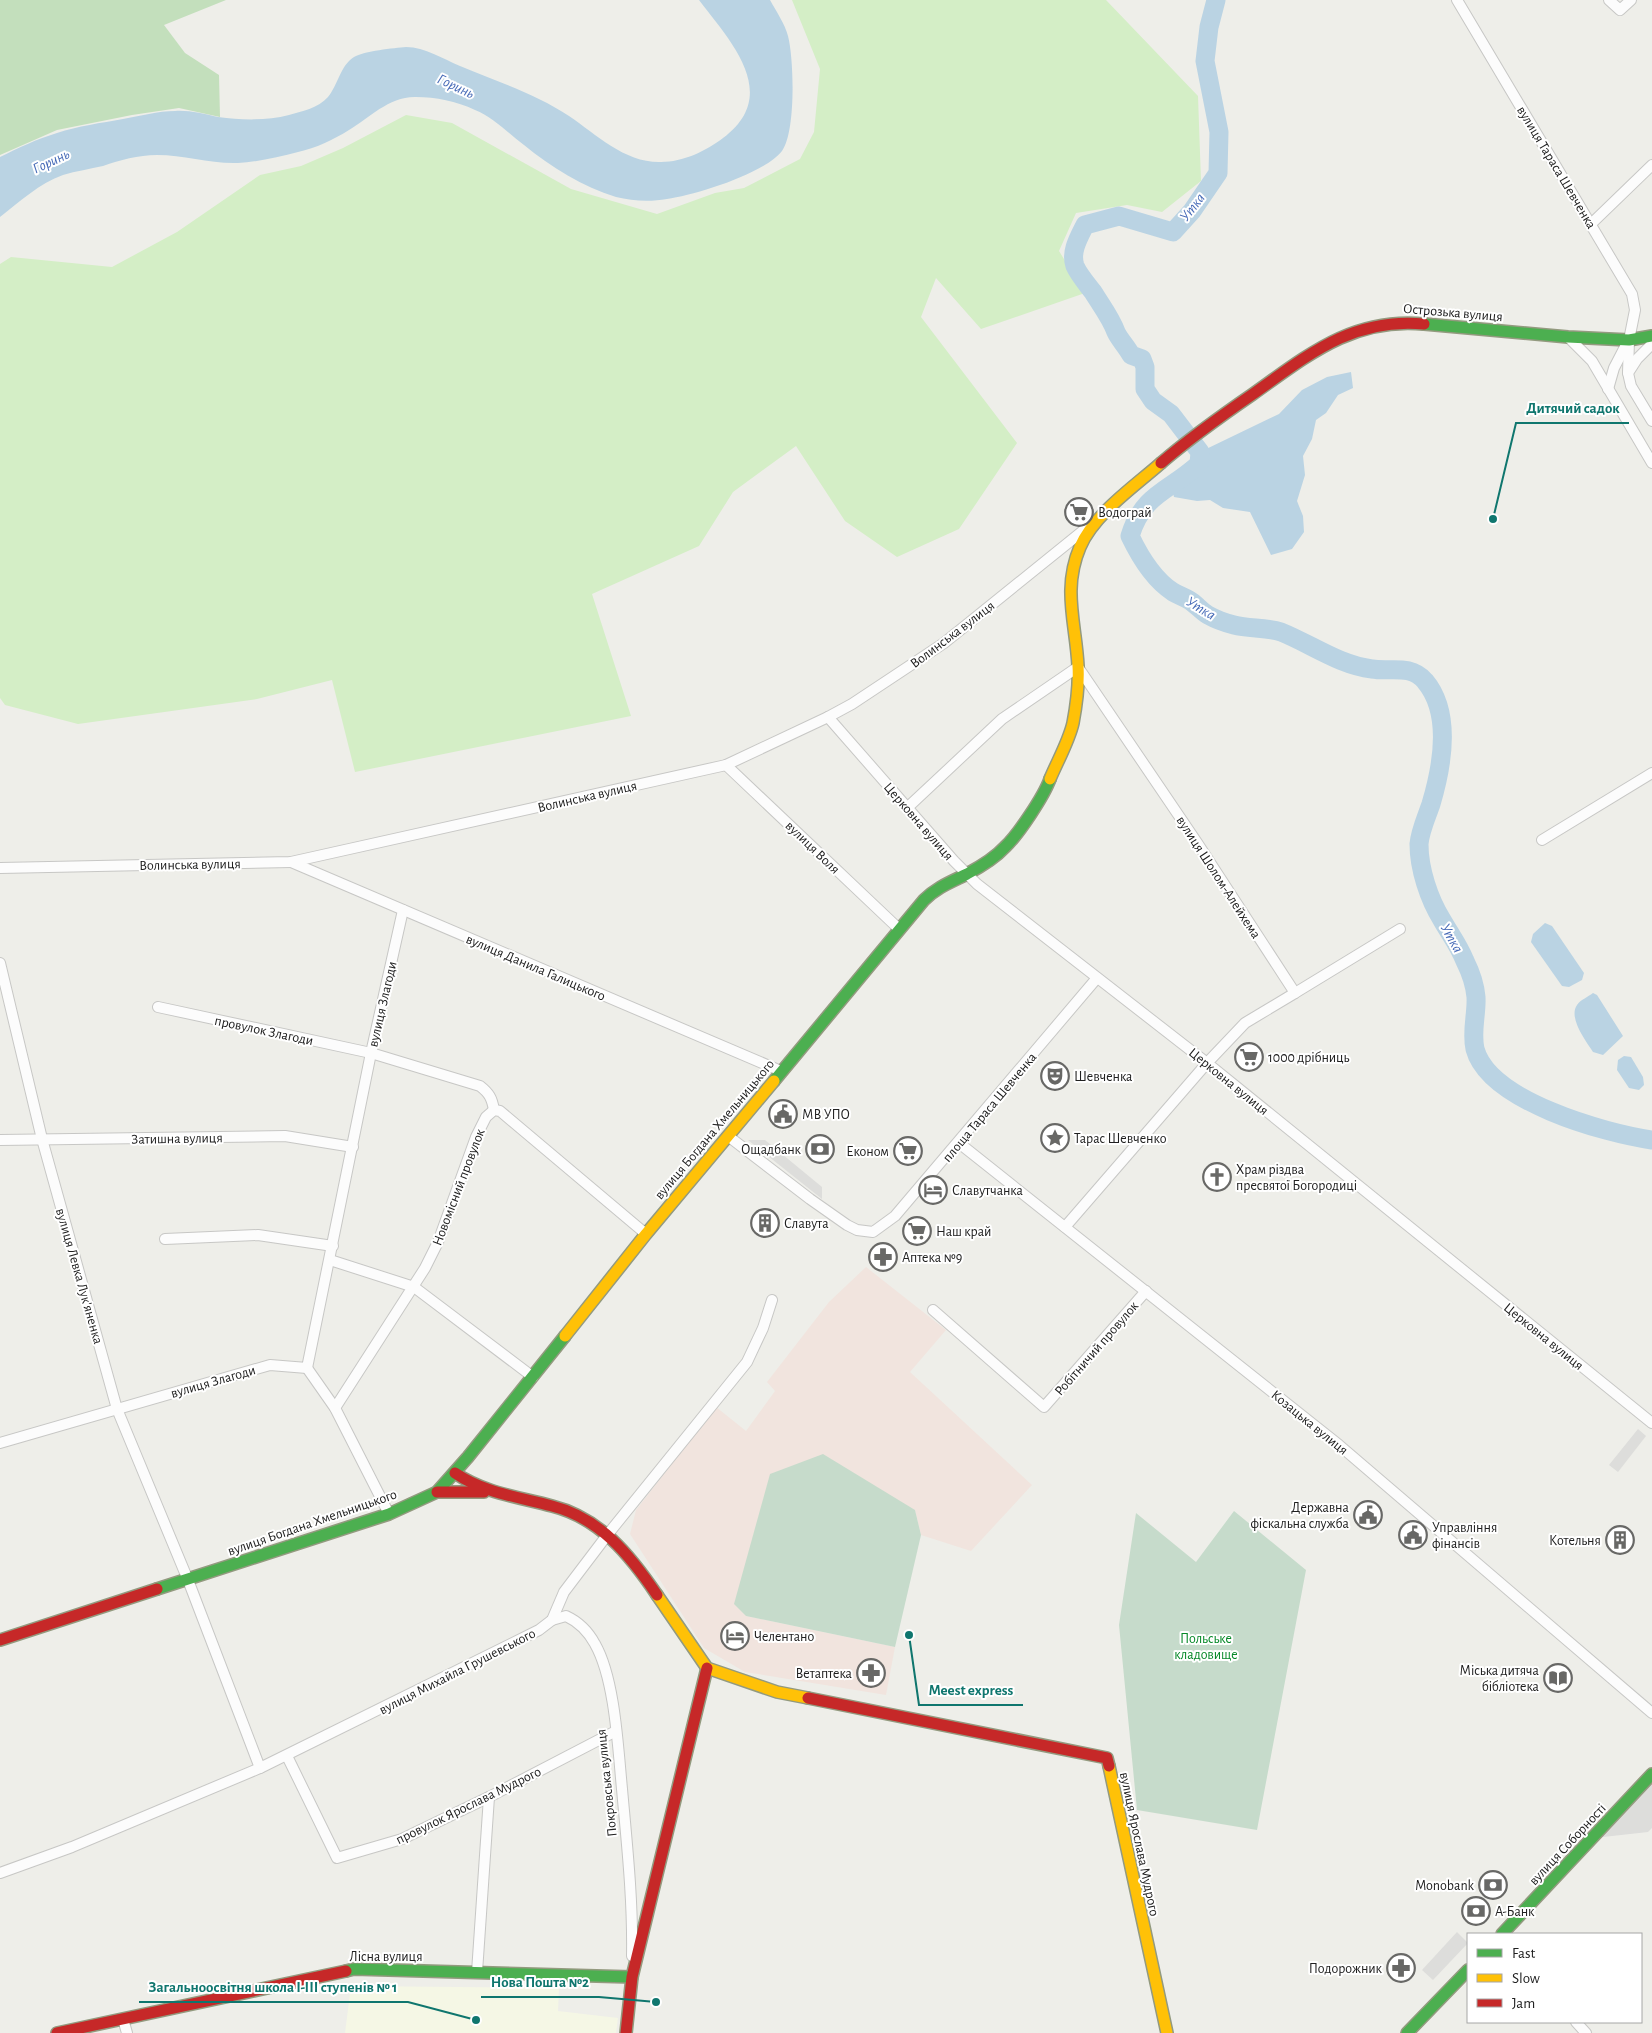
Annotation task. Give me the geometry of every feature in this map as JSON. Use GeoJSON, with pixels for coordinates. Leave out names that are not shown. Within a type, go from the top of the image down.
{"type":"FeatureCollection","features":[{"type":"Feature","properties":{"kind":"main road","name":"Острозька вулиця"},"geometry":{"type":"LineString","coordinates":[[1218,418],[1334,339],[1360,328],[1379,324],[1405,322],[1568,337],[1629,340],[1652,336]]}},
{"type":"Feature","properties":{"kind":"main road","name":"вулиця Богдана Хмельницького"},"geometry":{"type":"LineString","coordinates":[[0,1640],[389,1514],[438,1492],[468,1458],[646,1234],[899,929],[932,892],[989,861],[1007,846],[1046,790],[1074,724],[1078,667],[1070,603],[1072,577],[1080,546],[1101,516],[1178,448],[1218,418]]}},
{"type":"Feature","properties":{"kind":"main road"},"geometry":{"type":"LineString","coordinates":[[468,1458],[475,1476],[495,1492]]}},
{"type":"Feature","properties":{"kind":"main road"},"geometry":{"type":"LineString","coordinates":[[455,1473],[467,1481],[495,1492],[554,1506],[573,1513],[608,1534],[637,1565],[707,1668]]}},
{"type":"Feature","properties":{"kind":"main road"},"geometry":{"type":"LineString","coordinates":[[438,1492],[495,1492]]}},
{"type":"Feature","properties":{"kind":"main road","name":"Покровська вулиця"},"geometry":{"type":"LineString","coordinates":[[626,2033],[632,1977],[707,1668]]}},
{"type":"Feature","properties":{"kind":"main road","name":"вулиця Ярослава Мудрого"},"geometry":{"type":"LineString","coordinates":[[707,1668],[777,1692],[1107,1758],[1167,2033]]}},
{"type":"Feature","properties":{"kind":"main road","name":"вулиця Соборності"},"geometry":{"type":"LineString","coordinates":[[1503,1933],[1583,1850],[1652,1774]]}},
{"type":"Feature","properties":{"kind":"main road","name":"Лісна вулиця"},"geometry":{"type":"LineString","coordinates":[[58,2033],[354,1969],[632,1977]]}},
{"type":"Feature","properties":{"kind":"main road"},"geometry":{"type":"LineString","coordinates":[[1407,2033],[1467,1971]]}},
{"type":"Feature","properties":{"kind":"street","name":"вулиця Тараса Шевченка"},"geometry":{"type":"LineString","coordinates":[[1457,0],[1632,294],[1635,310],[1629,340]]}},
{"type":"Feature","properties":{"kind":"street"},"geometry":{"type":"LineString","coordinates":[[1609,0],[1620,10],[1631,0]]}},
{"type":"Feature","properties":{"kind":"street"},"geometry":{"type":"LineString","coordinates":[[1592,224],[1652,165]]}},
{"type":"Feature","properties":{"kind":"street"},"geometry":{"type":"LineString","coordinates":[[1568,337],[1586,354],[1652,462]]}},
{"type":"Feature","properties":{"kind":"street"},"geometry":{"type":"LineString","coordinates":[[1629,340],[1628,373],[1631,386],[1652,421]]}},
{"type":"Feature","properties":{"kind":"street"},"geometry":{"type":"LineString","coordinates":[[1608,389],[1614,368],[1629,340]]}},
{"type":"Feature","properties":{"kind":"street"},"geometry":{"type":"LineString","coordinates":[[1628,373],[1637,359],[1652,344]]}},
{"type":"Feature","properties":{"kind":"street","name":"Волинська вулиця"},"geometry":{"type":"LineString","coordinates":[[0,868],[291,862],[726,765],[852,704],[944,643],[1101,516]]}},
{"type":"Feature","properties":{"kind":"street"},"geometry":{"type":"LineString","coordinates":[[907,808],[1002,719],[1078,667]]}},
{"type":"Feature","properties":{"kind":"street","name":"вулиця Шолом-Алейхема"},"geometry":{"type":"LineString","coordinates":[[1078,667],[1198,844],[1295,993]]}},
{"type":"Feature","properties":{"kind":"street","name":"Церковна вулиця"},"geometry":{"type":"LineString","coordinates":[[828,717],[967,874],[1206,1063],[1652,1423]]}},
{"type":"Feature","properties":{"kind":"street","name":"вулиця Воля"},"geometry":{"type":"LineString","coordinates":[[726,765],[899,929]]}},
{"type":"Feature","properties":{"kind":"street"},"geometry":{"type":"LineString","coordinates":[[1542,840],[1652,773]]}},
{"type":"Feature","properties":{"kind":"street","name":"вулиця Данила Галицького"},"geometry":{"type":"LineString","coordinates":[[291,862],[781,1071]]}},
{"type":"Feature","properties":{"kind":"street","name":"вулиця Злагоди"},"geometry":{"type":"LineString","coordinates":[[0,1443],[270,1365],[307,1368],[371,1053],[403,910]]}},
{"type":"Feature","properties":{"kind":"street"},"geometry":{"type":"LineString","coordinates":[[1065,1227],[1206,1063],[1245,1023],[1400,929]]}},
{"type":"Feature","properties":{"kind":"street","name":"вулиця Левка Лукʼяненка"},"geometry":{"type":"LineString","coordinates":[[0,962],[5,1002],[117,1409],[188,1580],[260,1768]]}},
{"type":"Feature","properties":{"kind":"street","name":"площа Тараса Шевченка"},"geometry":{"type":"LineString","coordinates":[[728,1136],[810,1199],[847,1224],[865,1232],[879,1230],[895,1216],[1097,978]]}},
{"type":"Feature","properties":{"kind":"street","name":"провулок Злагоди"},"geometry":{"type":"LineString","coordinates":[[158,1006],[371,1053],[480,1086],[488,1092],[492,1099],[494,1110]]}},
{"type":"Feature","properties":{"kind":"street"},"geometry":{"type":"LineString","coordinates":[[494,1110],[500,1111],[646,1234]]}},
{"type":"Feature","properties":{"kind":"street","name":"Новомісний провулок"},"geometry":{"type":"LineString","coordinates":[[335,1408],[414,1287],[438,1242],[476,1137],[486,1117],[494,1110]]}},
{"type":"Feature","properties":{"kind":"street","name":"Затишна вулиця"},"geometry":{"type":"LineString","coordinates":[[0,1140],[285,1136],[353,1147]]}},
{"type":"Feature","properties":{"kind":"street","name":"Козацька вулиця"},"geometry":{"type":"LineString","coordinates":[[958,1142],[1339,1444],[1652,1713]]}},
{"type":"Feature","properties":{"kind":"street"},"geometry":{"type":"LineString","coordinates":[[165,1239],[258,1235],[333,1246]]}},
{"type":"Feature","properties":{"kind":"street"},"geometry":{"type":"LineString","coordinates":[[330,1260],[414,1287],[533,1376]]}},
{"type":"Feature","properties":{"kind":"street","name":"Робітничий провулок"},"geometry":{"type":"LineString","coordinates":[[933,1310],[1044,1407],[1146,1291]]}},
{"type":"Feature","properties":{"kind":"street"},"geometry":{"type":"LineString","coordinates":[[552,1620],[564,1592],[608,1534],[747,1362],[763,1328],[772,1300]]}},
{"type":"Feature","properties":{"kind":"street"},"geometry":{"type":"LineString","coordinates":[[307,1368],[335,1408],[389,1514]]}},
{"type":"Feature","properties":{"kind":"street","name":"Покровська вулиця"},"geometry":{"type":"LineString","coordinates":[[552,1620],[566,1616],[577,1621],[596,1644],[609,1686],[616,1731],[633,1914],[632,1977]]}},
{"type":"Feature","properties":{"kind":"street","name":"вулиця Михайла Грушевського"},"geometry":{"type":"LineString","coordinates":[[0,1873],[72,1847],[287,1756],[539,1630],[552,1620]]}},
{"type":"Feature","properties":{"kind":"street","name":"провулок Ярослава Мудрого"},"geometry":{"type":"LineString","coordinates":[[287,1756],[337,1858],[402,1839],[616,1731]]}},
{"type":"Feature","properties":{"kind":"street"},"geometry":{"type":"LineString","coordinates":[[477,1972],[488,1797]]}},
{"type":"Feature","properties":{"kind":"street"},"geometry":{"type":"LineString","coordinates":[[123,2019],[127,2033]]}},
{"type":"Feature","properties":{"kind":"street"},"geometry":{"type":"LineString","coordinates":[[1577,2023],[1586,2033]]}},
{"type":"Feature","properties":{"kind":"shaded area"},"geometry":{"type":"Polygon","coordinates":[[[748,1140],[765,1140],[822,1187],[822,1199],[748,1140]]]}},
{"type":"Feature","properties":{"kind":"shaded area"},"geometry":{"type":"Polygon","coordinates":[[[866,1267],[946,1330],[910,1372],[1032,1485],[971,1551],[921,1535],[915,1510],[746,1616],[895,1647],[886,1695],[745,1672],[704,1648],[630,1534],[636,1510],[716,1407],[746,1431],[775,1391],[767,1382],[829,1302],[866,1267]]]}},
{"type":"Feature","properties":{"kind":"shaded area"},"geometry":{"type":"Polygon","coordinates":[[[1638,1429],[1646,1436],[1618,1472],[1609,1465],[1638,1429]]]}},
{"type":"Feature","properties":{"kind":"shaded area"},"geometry":{"type":"Polygon","coordinates":[[[1652,1774],[1652,1828],[1648,1832],[1594,1838],[1652,1774]]]}},
{"type":"Feature","properties":{"kind":"shaded area"},"geometry":{"type":"Polygon","coordinates":[[[1457,1932],[1467,1942],[1433,1980],[1422,1970],[1457,1932]]]}},
{"type":"Feature","properties":{"kind":"shaded area"},"geometry":{"type":"Polygon","coordinates":[[[351,1986],[559,1988],[558,2011],[618,2018],[616,2033],[345,2033],[351,1986]]]}},
{"type":"Feature","properties":{"kind":"green space"},"geometry":{"type":"Polygon","coordinates":[[[0,0],[226,0],[164,25],[185,53],[219,75],[220,117],[179,108],[132,115],[57,130],[0,155],[0,0]]]}},
{"type":"Feature","properties":{"kind":"green space"},"geometry":{"type":"Polygon","coordinates":[[[792,0],[1106,0],[1198,96],[1201,181],[1162,212],[1127,205],[1076,213],[1059,251],[1085,293],[981,329],[936,278],[921,317],[1017,443],[959,529],[897,557],[845,521],[796,446],[733,492],[699,546],[592,594],[631,716],[355,772],[332,680],[257,699],[78,724],[5,705],[0,698],[0,264],[11,257],[112,267],[177,232],[260,175],[301,166],[343,148],[406,115],[452,123],[571,189],[657,214],[715,193],[744,188],[800,159],[814,132],[820,69],[792,0]]]}},
{"type":"Feature","properties":{"kind":"green space"},"geometry":{"type":"Polygon","coordinates":[[[823,1454],[915,1510],[921,1535],[895,1647],[746,1616],[734,1604],[770,1474],[823,1454]]]}},
{"type":"Feature","properties":{"kind":"green space","name":"Польське кладовище"},"geometry":{"type":"Polygon","coordinates":[[[1234,1511],[1306,1570],[1257,1830],[1137,1810],[1119,1625],[1136,1513],[1196,1562],[1234,1511]]]}},
{"type":"Feature","properties":{"kind":"water","name":"Горинь"},"geometry":{"type":"Polygon","coordinates":[[[699,0],[770,0],[787,31],[792,61],[792,112],[787,142],[782,151],[773,160],[760,168],[711,188],[661,200],[641,201],[616,197],[592,188],[556,168],[482,113],[446,100],[416,97],[397,100],[389,104],[349,130],[324,143],[276,157],[228,163],[167,155],[150,155],[129,158],[63,175],[38,188],[0,217],[0,157],[35,141],[73,128],[162,112],[186,111],[218,117],[245,119],[262,119],[289,115],[310,109],[324,101],[331,92],[345,65],[354,57],[372,51],[406,47],[427,51],[543,101],[569,116],[623,153],[635,158],[669,162],[686,158],[723,138],[740,121],[748,104],[750,86],[745,68],[736,50],[699,0]]]}},
{"type":"Feature","properties":{"kind":"water"},"geometry":{"type":"Polygon","coordinates":[[[1351,372],[1353,388],[1338,395],[1326,413],[1316,420],[1312,439],[1303,456],[1305,475],[1297,501],[1303,516],[1304,532],[1292,549],[1271,555],[1250,512],[1223,508],[1210,500],[1197,501],[1174,497],[1169,477],[1200,452],[1279,414],[1302,390],[1327,377],[1351,372]]]}},
{"type":"Feature","properties":{"kind":"water"},"geometry":{"type":"Polygon","coordinates":[[[1545,923],[1552,926],[1584,973],[1582,980],[1569,987],[1562,986],[1531,942],[1533,934],[1545,923]]]}},
{"type":"Feature","properties":{"kind":"water"},"geometry":{"type":"Polygon","coordinates":[[[1593,993],[1597,995],[1623,1036],[1603,1055],[1593,1052],[1576,1023],[1575,1010],[1578,1003],[1593,993]]]}},
{"type":"Feature","properties":{"kind":"water"},"geometry":{"type":"Polygon","coordinates":[[[1624,1056],[1631,1057],[1643,1077],[1644,1085],[1639,1090],[1629,1088],[1617,1070],[1618,1060],[1624,1056]]]}},
{"type":"Feature","properties":{"kind":"waterway","name":"Утка"},"geometry":{"type":"LineString","coordinates":[[1216,0],[1209,27],[1205,61],[1219,132],[1218,173],[1192,211],[1173,232],[1119,216],[1085,225],[1074,250],[1075,266],[1106,312],[1117,335],[1131,355],[1142,359],[1145,367],[1145,389],[1153,401],[1171,414],[1200,452],[1199,464],[1158,494],[1142,510],[1130,536],[1143,560],[1159,581],[1173,592],[1192,602],[1203,612],[1221,621],[1234,625],[1281,632],[1348,663],[1379,670],[1413,672],[1425,681],[1439,709],[1442,724],[1442,741],[1435,789],[1422,829],[1419,854],[1426,884],[1433,903],[1460,950],[1475,988],[1475,1049],[1485,1068],[1502,1084],[1524,1099],[1579,1122],[1652,1140]]}},
{"type":"Feature","properties":{"kind":"traffic: fast"},"geometry":{"type":"LineString","coordinates":[[1424,324],[1568,337],[1629,340],[1652,336]]}},
{"type":"Feature","properties":{"kind":"traffic: fast"},"geometry":{"type":"LineString","coordinates":[[774,1081],[924,900],[939,888],[967,874],[1001,851],[1037,805],[1050,779]]}},
{"type":"Feature","properties":{"kind":"traffic: fast"},"geometry":{"type":"LineString","coordinates":[[157,1589],[389,1514],[437,1492],[468,1457],[565,1336]]}},
{"type":"Feature","properties":{"kind":"traffic: fast"},"geometry":{"type":"LineString","coordinates":[[1503,1933],[1652,1774]]}},
{"type":"Feature","properties":{"kind":"traffic: fast"},"geometry":{"type":"LineString","coordinates":[[346,1971],[354,1969],[632,1977]]}},
{"type":"Feature","properties":{"kind":"traffic: fast"},"geometry":{"type":"LineString","coordinates":[[1407,2033],[1467,1971]]}},
{"type":"Feature","properties":{"kind":"traffic: slow"},"geometry":{"type":"LineString","coordinates":[[1050,779],[1071,730],[1076,702],[1078,666],[1071,592],[1072,577],[1080,547],[1086,535],[1105,512],[1161,463]]}},
{"type":"Feature","properties":{"kind":"traffic: slow"},"geometry":{"type":"LineString","coordinates":[[565,1336],[646,1234],[774,1081]]}},
{"type":"Feature","properties":{"kind":"traffic: slow"},"geometry":{"type":"LineString","coordinates":[[657,1595],[707,1668],[777,1692],[808,1698]]}},
{"type":"Feature","properties":{"kind":"traffic: slow"},"geometry":{"type":"LineString","coordinates":[[1109,1766],[1167,2033]]}},
{"type":"Feature","properties":{"kind":"traffic: jam"},"geometry":{"type":"LineString","coordinates":[[1161,463],[1229,411],[1293,366],[1333,342],[1375,326],[1399,323],[1424,324]]}},
{"type":"Feature","properties":{"kind":"traffic: jam"},"geometry":{"type":"LineString","coordinates":[[455,1473],[490,1490],[552,1506],[585,1519],[625,1552],[657,1595]]}},
{"type":"Feature","properties":{"kind":"traffic: jam"},"geometry":{"type":"LineString","coordinates":[[437,1492],[484,1492]]}},
{"type":"Feature","properties":{"kind":"traffic: jam"},"geometry":{"type":"LineString","coordinates":[[0,1640],[157,1589]]}},
{"type":"Feature","properties":{"kind":"traffic: jam"},"geometry":{"type":"LineString","coordinates":[[626,2033],[632,1977],[707,1668]]}},
{"type":"Feature","properties":{"kind":"traffic: jam"},"geometry":{"type":"LineString","coordinates":[[808,1698],[1107,1758],[1109,1766]]}},
{"type":"Feature","properties":{"kind":"traffic: jam"},"geometry":{"type":"LineString","coordinates":[[57,2033],[346,1971]]}},
{"type":"Feature","properties":{"kind":"place","name":"Водограй"},"geometry":{"type":"Point","coordinates":[1079,512]}},
{"type":"Feature","properties":{"kind":"place","name":"Дитячий садок"},"geometry":{"type":"Point","coordinates":[1493,519]}},
{"type":"Feature","properties":{"kind":"place","name":"1000 дрібниць"},"geometry":{"type":"Point","coordinates":[1249,1057]}},
{"type":"Feature","properties":{"kind":"place","name":"Шевченка"},"geometry":{"type":"Point","coordinates":[1055,1076]}},
{"type":"Feature","properties":{"kind":"place","name":"МВ УПО"},"geometry":{"type":"Point","coordinates":[783,1114]}},
{"type":"Feature","properties":{"kind":"place","name":"Тарас Шевченко"},"geometry":{"type":"Point","coordinates":[1055,1138]}},
{"type":"Feature","properties":{"kind":"place","name":"Ощадбанк"},"geometry":{"type":"Point","coordinates":[820,1149]}},
{"type":"Feature","properties":{"kind":"place","name":"Економ"},"geometry":{"type":"Point","coordinates":[908,1151]}},
{"type":"Feature","properties":{"kind":"place","name":"Храм різдва пресвятої Богородиці"},"geometry":{"type":"Point","coordinates":[1217,1177]}},
{"type":"Feature","properties":{"kind":"place","name":"Славутчанка"},"geometry":{"type":"Point","coordinates":[933,1190]}},
{"type":"Feature","properties":{"kind":"place","name":"Славута"},"geometry":{"type":"Point","coordinates":[765,1223]}},
{"type":"Feature","properties":{"kind":"place","name":"Наш край"},"geometry":{"type":"Point","coordinates":[917,1231]}},
{"type":"Feature","properties":{"kind":"place","name":"Аптека №9"},"geometry":{"type":"Point","coordinates":[883,1257]}},
{"type":"Feature","properties":{"kind":"place","name":"Державна фіскальна служба"},"geometry":{"type":"Point","coordinates":[1368,1515]}},
{"type":"Feature","properties":{"kind":"place","name":"Управління фінансів"},"geometry":{"type":"Point","coordinates":[1413,1535]}},
{"type":"Feature","properties":{"kind":"place","name":"Котельня"},"geometry":{"type":"Point","coordinates":[1620,1540]}},
{"type":"Feature","properties":{"kind":"place","name":"Meest express"},"geometry":{"type":"Point","coordinates":[909,1635]}},
{"type":"Feature","properties":{"kind":"place","name":"Челентано"},"geometry":{"type":"Point","coordinates":[735,1636]}},
{"type":"Feature","properties":{"kind":"place","name":"Ветаптека"},"geometry":{"type":"Point","coordinates":[871,1673]}},
{"type":"Feature","properties":{"kind":"place","name":"Міська дитяча бібліотека"},"geometry":{"type":"Point","coordinates":[1558,1678]}},
{"type":"Feature","properties":{"kind":"place","name":"Monobank"},"geometry":{"type":"Point","coordinates":[1493,1885]}},
{"type":"Feature","properties":{"kind":"place","name":"А-Банк"},"geometry":{"type":"Point","coordinates":[1476,1911]}},
{"type":"Feature","properties":{"kind":"place","name":"Подорожник"},"geometry":{"type":"Point","coordinates":[1401,1968]}},
{"type":"Feature","properties":{"kind":"place","name":"Нова Пошта №2"},"geometry":{"type":"Point","coordinates":[656,2002]}},
{"type":"Feature","properties":{"kind":"place","name":"Загальноосвітня школа І-ІІІ ступенів № 1"},"geometry":{"type":"Point","coordinates":[476,2020]}}]}
